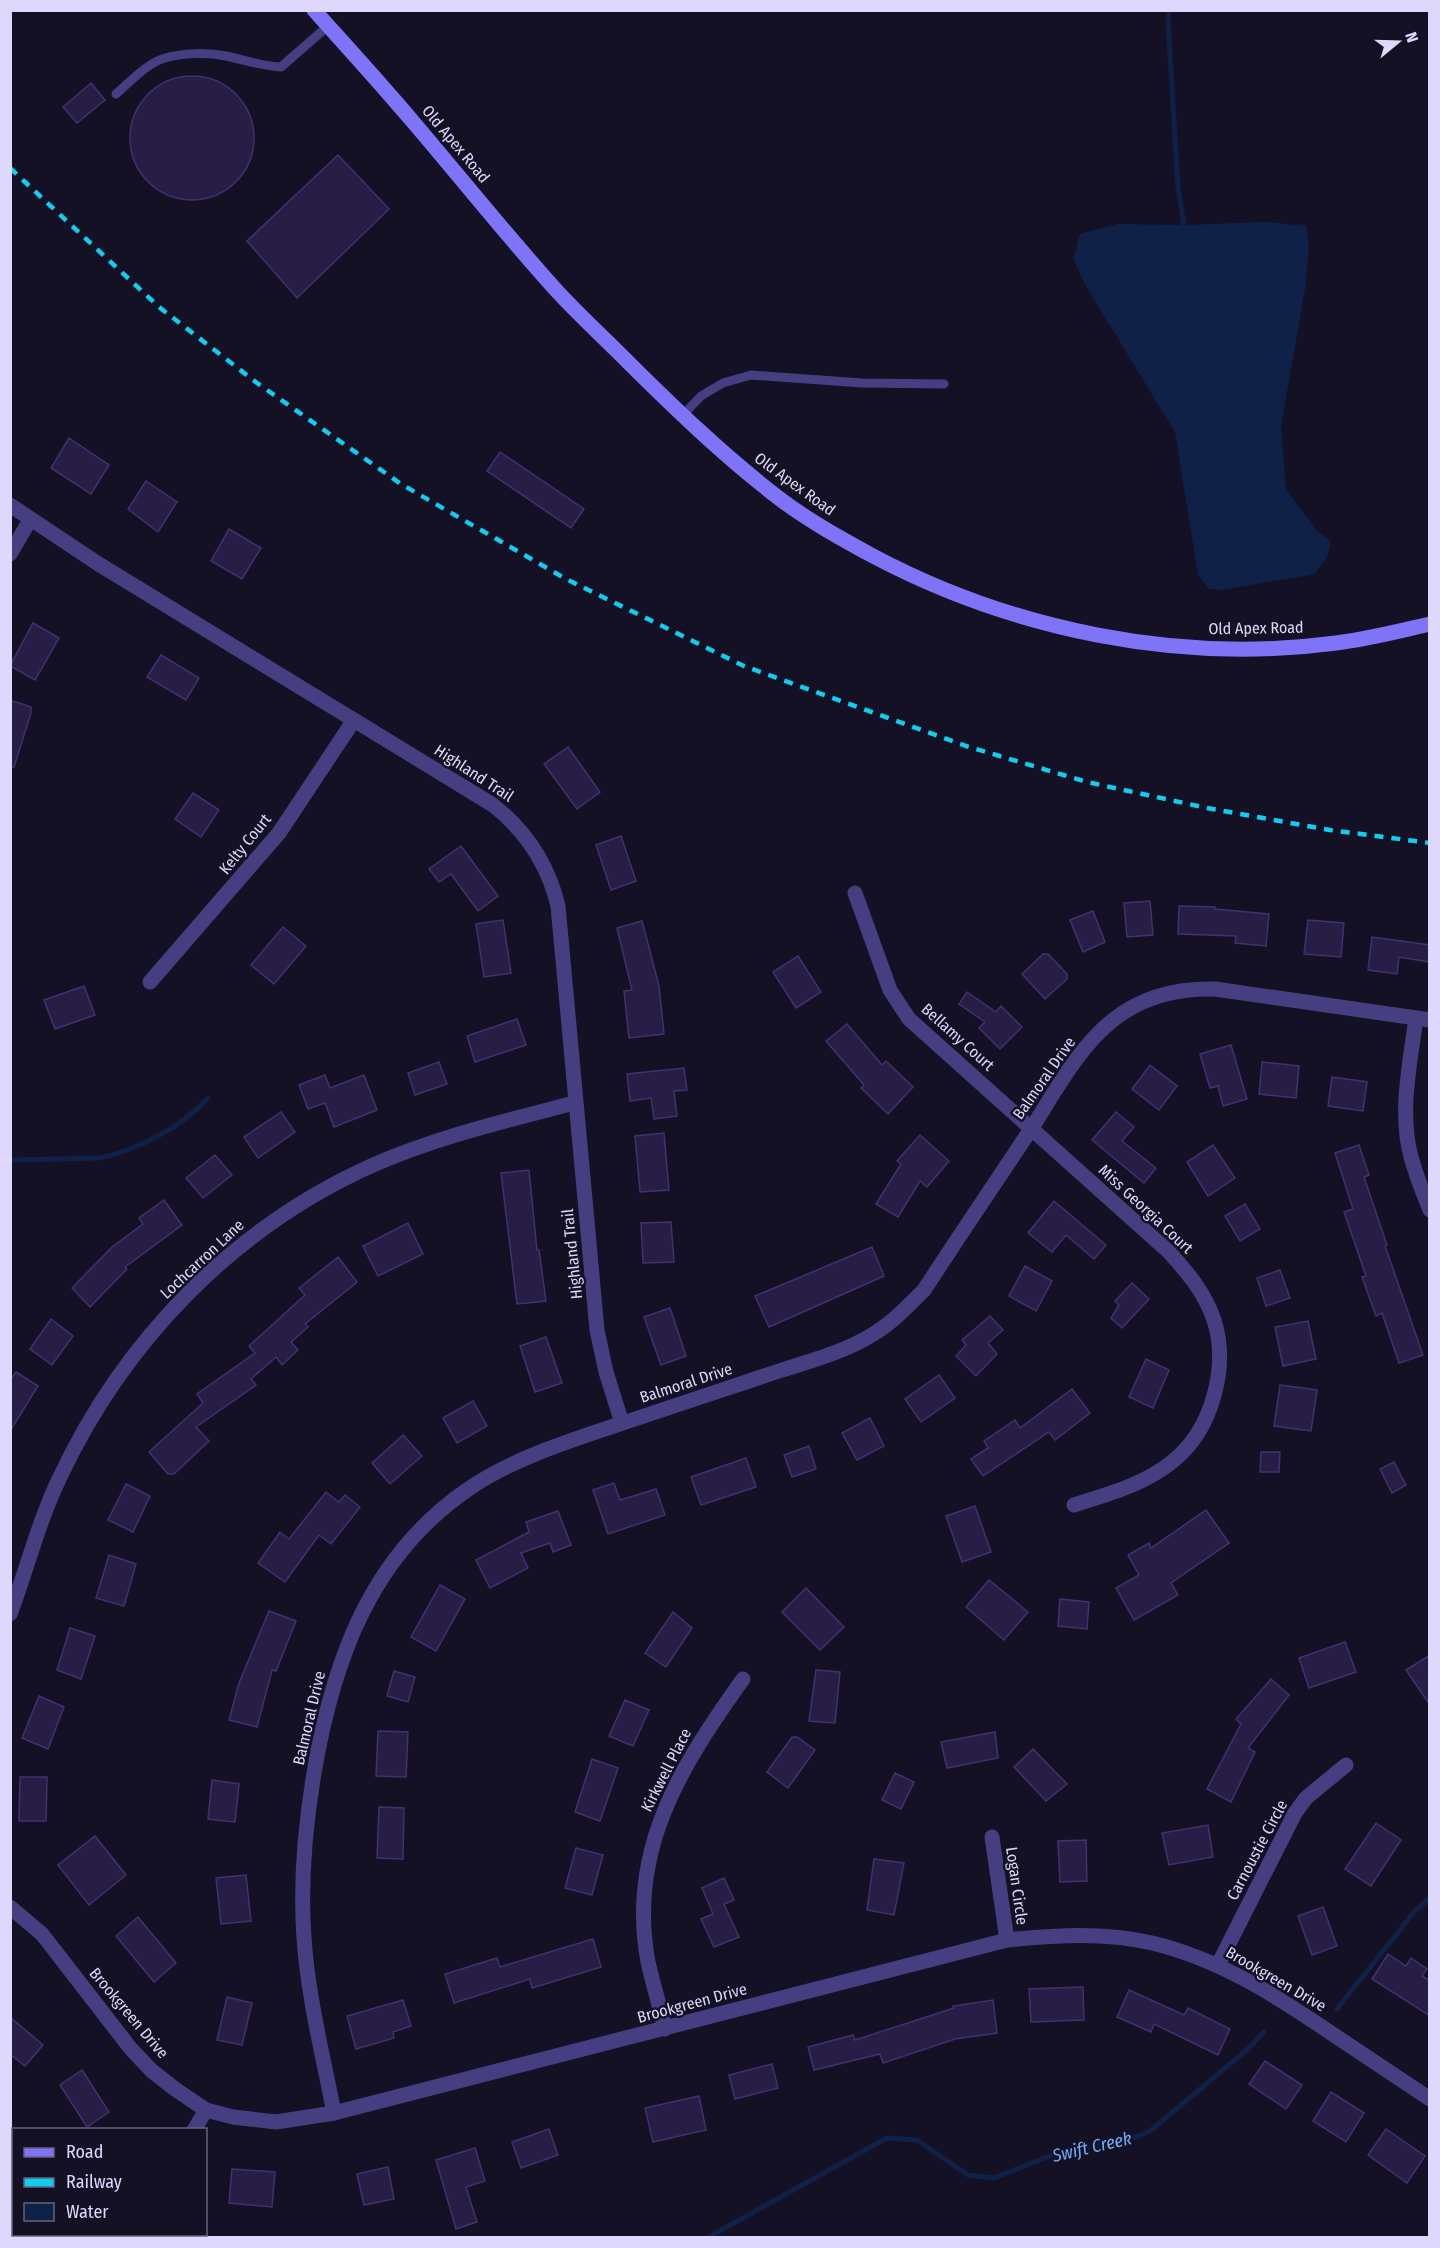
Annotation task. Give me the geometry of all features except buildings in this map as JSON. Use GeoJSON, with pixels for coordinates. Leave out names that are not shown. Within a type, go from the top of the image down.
{"type":"FeatureCollection","features":[{"type":"Feature","properties":{"kind":"main road","name":"Old Apex Road"},"geometry":{"type":"LineString","coordinates":[[314,10],[407,114],[557,291],[682,416],[735,464],[782,501],[837,536],[901,570],[974,602],[1069,630],[1123,640],[1220,648],[1268,648],[1335,644],[1430,624]]}},
{"type":"Feature","properties":{"kind":"street","name":"Highland Trail"},"geometry":{"type":"LineString","coordinates":[[10,505],[97,563],[493,805],[513,821],[530,842],[553,884],[558,906],[574,1103],[597,1330],[606,1372],[622,1423]]}},
{"type":"Feature","properties":{"kind":"street"},"geometry":{"type":"LineString","coordinates":[[10,554],[30,520]]}},
{"type":"Feature","properties":{"kind":"street","name":"Kelty Court"},"geometry":{"type":"LineString","coordinates":[[150,982],[279,833],[354,720]]}},
{"type":"Feature","properties":{"kind":"street","name":"Bellamy Court"},"geometry":{"type":"LineString","coordinates":[[855,893],[890,990],[909,1019],[1032,1127]]}},
{"type":"Feature","properties":{"kind":"street","name":"Balmoral Drive"},"geometry":{"type":"LineString","coordinates":[[334,2113],[309,1983],[304,1939],[306,1822],[323,1725],[344,1651],[376,1586],[398,1554],[439,1512],[487,1477],[525,1459],[622,1423],[827,1356],[875,1333],[899,1315],[924,1290],[1066,1075],[1103,1028],[1131,1008],[1151,998],[1190,988],[1215,989],[1423,1019]]}},
{"type":"Feature","properties":{"kind":"street"},"geometry":{"type":"LineString","coordinates":[[1423,1019],[1406,1094],[1407,1129],[1411,1156],[1430,1210]]}},
{"type":"Feature","properties":{"kind":"street","name":"Lochcarron Lane"},"geometry":{"type":"LineString","coordinates":[[10,1614],[58,1480],[100,1404],[138,1349],[166,1316],[236,1248],[262,1228],[314,1195],[370,1166],[466,1132],[574,1103]]}},
{"type":"Feature","properties":{"kind":"street","name":"Miss Georgia Court"},"geometry":{"type":"LineString","coordinates":[[1032,1127],[1175,1258],[1193,1279],[1206,1300],[1218,1336],[1219,1358],[1212,1400],[1206,1418],[1185,1450],[1155,1474],[1135,1485],[1074,1505]]}},
{"type":"Feature","properties":{"kind":"street","name":"Kirkwell Place"},"geometry":{"type":"LineString","coordinates":[[665,2029],[648,1962],[645,1937],[645,1902],[652,1847],[671,1793],[708,1728],[743,1679]]}},
{"type":"Feature","properties":{"kind":"street","name":"Carnoustie Circle"},"geometry":{"type":"LineString","coordinates":[[1218,1965],[1295,1813],[1306,1798],[1346,1765]]}},
{"type":"Feature","properties":{"kind":"street","name":"Logan Circle"},"geometry":{"type":"LineString","coordinates":[[992,1837],[1007,1940]]}},
{"type":"Feature","properties":{"kind":"street","name":"Brookgreen Drive"},"geometry":{"type":"LineString","coordinates":[[10,1907],[42,1934],[138,2056],[175,2089],[206,2110],[232,2117],[276,2122],[334,2113],[1007,1940],[1072,1935],[1151,1943],[1218,1965],[1268,1992],[1430,2099]]}},
{"type":"Feature","properties":{"kind":"street"},"geometry":{"type":"LineString","coordinates":[[195,2128],[206,2110]]}},
{"type":"Feature","properties":{"kind":"lane"},"geometry":{"type":"LineString","coordinates":[[116,94],[163,58],[195,54],[224,56],[261,66],[281,67],[328,26]]}},
{"type":"Feature","properties":{"kind":"lane"},"geometry":{"type":"LineString","coordinates":[[682,416],[701,396],[716,387],[751,375],[852,383],[944,384]]}},
{"type":"Feature","properties":{"kind":"water"},"geometry":{"type":"Polygon","coordinates":[[[1267,222],[1306,226],[1309,248],[1305,289],[1281,426],[1286,489],[1316,530],[1331,541],[1328,555],[1315,574],[1222,590],[1209,589],[1198,575],[1175,432],[1087,288],[1073,259],[1080,234],[1117,224],[1184,225],[1267,222]]]}},
{"type":"Feature","properties":{"kind":"waterway"},"geometry":{"type":"LineString","coordinates":[[1169,10],[1178,188],[1184,225]]}},
{"type":"Feature","properties":{"kind":"waterway"},"geometry":{"type":"LineString","coordinates":[[10,1160],[100,1158],[115,1154],[144,1143],[172,1128],[208,1098]]}},
{"type":"Feature","properties":{"kind":"waterway","name":"Swift Creek"},"geometry":{"type":"LineString","coordinates":[[1337,2009],[1414,1912],[1430,1898]]}},
{"type":"Feature","properties":{"kind":"waterway","name":"Swift Creek"},"geometry":{"type":"LineString","coordinates":[[707,2238],[887,2138],[917,2140],[968,2175],[994,2178],[1062,2151],[1124,2142],[1150,2131],[1248,2049],[1264,2032]]}},
{"type":"Feature","properties":{"kind":"railway"},"geometry":{"type":"LineString","coordinates":[[10,168],[159,307],[257,383],[401,484],[566,579],[744,666],[966,746],[1087,782],[1207,808],[1330,830],[1430,843]]}}]}
